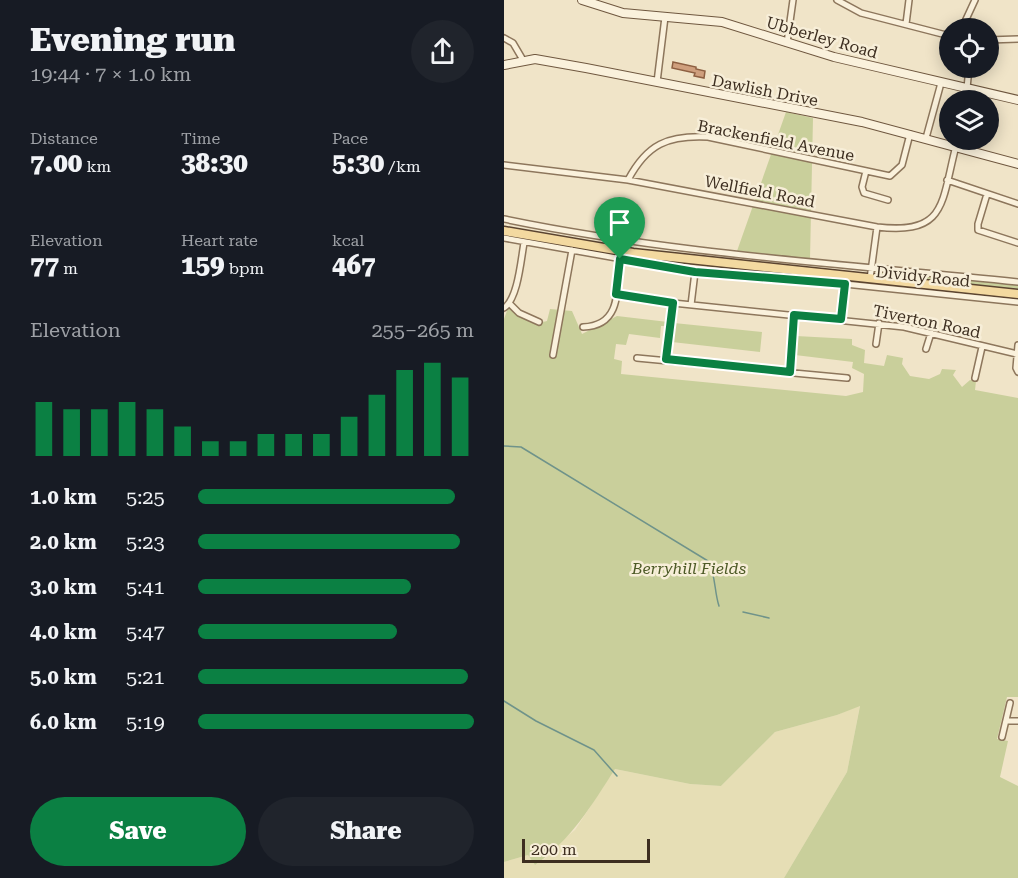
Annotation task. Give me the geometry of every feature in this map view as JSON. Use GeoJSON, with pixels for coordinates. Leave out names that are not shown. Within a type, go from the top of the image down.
{"type":"FeatureCollection","features":[{"type":"Feature","properties":{"kind":"main road","name":"Dividy Road"},"geometry":{"type":"LineString","coordinates":[[504,231],[525,239],[572,248],[1018,294]]}},
{"type":"Feature","properties":{"kind":"street","name":"Ubberley Road"},"geometry":{"type":"LineString","coordinates":[[582,0],[623,13],[722,22],[787,43],[941,83],[1018,100]]}},
{"type":"Feature","properties":{"kind":"street"},"geometry":{"type":"LineString","coordinates":[[787,43],[793,0]]}},
{"type":"Feature","properties":{"kind":"street"},"geometry":{"type":"LineString","coordinates":[[837,0],[861,13],[888,22],[906,24],[939,33]]}},
{"type":"Feature","properties":{"kind":"street"},"geometry":{"type":"LineString","coordinates":[[906,24],[909,0]]}},
{"type":"Feature","properties":{"kind":"street"},"geometry":{"type":"LineString","coordinates":[[967,18],[975,0]]}},
{"type":"Feature","properties":{"kind":"street"},"geometry":{"type":"LineString","coordinates":[[657,82],[665,17]]}},
{"type":"Feature","properties":{"kind":"street"},"geometry":{"type":"LineString","coordinates":[[504,38],[513,43],[523,60]]}},
{"type":"Feature","properties":{"kind":"street"},"geometry":{"type":"LineString","coordinates":[[999,40],[1018,39]]}},
{"type":"Feature","properties":{"kind":"street","name":"Dawlish Drive"},"geometry":{"type":"LineString","coordinates":[[504,64],[535,59],[586,68],[832,116],[939,141]]}},
{"type":"Feature","properties":{"kind":"street"},"geometry":{"type":"LineString","coordinates":[[967,88],[968,78]]}},
{"type":"Feature","properties":{"kind":"street"},"geometry":{"type":"LineString","coordinates":[[926,138],[941,83]]}},
{"type":"Feature","properties":{"kind":"street","name":"Brackenfield Avenue"},"geometry":{"type":"LineString","coordinates":[[628,180],[636,164],[647,152],[660,144],[684,136],[708,137],[890,176],[896,173],[902,165],[910,134]]}},
{"type":"Feature","properties":{"kind":"street","name":"Wellfield Road"},"geometry":{"type":"LineString","coordinates":[[504,165],[628,180],[877,227],[904,230],[923,225],[939,210],[955,150]]}},
{"type":"Feature","properties":{"kind":"street","name":"Dawlish Drive"},"geometry":{"type":"LineString","coordinates":[[970,150],[1018,164]]}},
{"type":"Feature","properties":{"kind":"street"},"geometry":{"type":"LineString","coordinates":[[866,171],[862,187],[864,193],[888,200]]}},
{"type":"Feature","properties":{"kind":"street"},"geometry":{"type":"LineString","coordinates":[[947,180],[1018,204]]}},
{"type":"Feature","properties":{"kind":"street"},"geometry":{"type":"LineString","coordinates":[[987,194],[978,230],[1018,243]]}},
{"type":"Feature","properties":{"kind":"street","name":"Dividy Road"},"geometry":{"type":"LineString","coordinates":[[504,219],[684,248],[1018,282]]}},
{"type":"Feature","properties":{"kind":"street"},"geometry":{"type":"LineString","coordinates":[[528,224],[514,294],[507,306],[539,322]]}},
{"type":"Feature","properties":{"kind":"street"},"geometry":{"type":"LineString","coordinates":[[870,279],[877,227]]}},
{"type":"Feature","properties":{"kind":"street","name":"Dividy Road"},"geometry":{"type":"LineString","coordinates":[[504,238],[525,239]]}},
{"type":"Feature","properties":{"kind":"street"},"geometry":{"type":"LineString","coordinates":[[553,355],[572,248]]}},
{"type":"Feature","properties":{"kind":"street","name":"Dividy Road"},"geometry":{"type":"LineString","coordinates":[[572,248],[695,272],[845,284],[1018,302]]}},
{"type":"Feature","properties":{"kind":"street"},"geometry":{"type":"LineString","coordinates":[[583,327],[595,326],[607,320],[613,313],[620,259]]}},
{"type":"Feature","properties":{"kind":"street"},"geometry":{"type":"LineString","coordinates":[[691,305],[695,272]]}},
{"type":"Feature","properties":{"kind":"street"},"geometry":{"type":"LineString","coordinates":[[841,319],[845,284]]}},
{"type":"Feature","properties":{"kind":"street","name":"Tiverton Road"},"geometry":{"type":"LineString","coordinates":[[616,294],[691,305],[879,323],[1017,354]]}},
{"type":"Feature","properties":{"kind":"street"},"geometry":{"type":"LineString","coordinates":[[666,359],[673,303]]}},
{"type":"Feature","properties":{"kind":"street"},"geometry":{"type":"LineString","coordinates":[[790,372],[794,315]]}},
{"type":"Feature","properties":{"kind":"street"},"geometry":{"type":"LineString","coordinates":[[876,344],[879,323]]}},
{"type":"Feature","properties":{"kind":"street"},"geometry":{"type":"LineString","coordinates":[[926,349],[931,333]]}},
{"type":"Feature","properties":{"kind":"street"},"geometry":{"type":"LineString","coordinates":[[1018,345],[1016,368],[1018,372]]}},
{"type":"Feature","properties":{"kind":"street"},"geometry":{"type":"LineString","coordinates":[[975,378],[973,370],[982,347]]}},
{"type":"Feature","properties":{"kind":"street"},"geometry":{"type":"LineString","coordinates":[[637,358],[847,378]]}},
{"type":"Feature","properties":{"kind":"street"},"geometry":{"type":"LineString","coordinates":[[1002,737],[1010,702]]}},
{"type":"Feature","properties":{"kind":"street"},"geometry":{"type":"LineString","coordinates":[[1006,721],[1018,721]]}},
{"type":"Feature","properties":{"kind":"shaded area"},"geometry":{"type":"Polygon","coordinates":[[[860,705],[847,772],[784,878],[504,878],[504,862],[528,855],[535,865],[550,855],[560,842],[575,830],[615,769],[690,784],[721,786],[775,732],[837,715],[860,705]]]}},
{"type":"Feature","properties":{"kind":"green space"},"geometry":{"type":"Polygon","coordinates":[[[786,112],[813,118],[810,259],[737,251],[786,112]]]}},
{"type":"Feature","properties":{"kind":"green space"},"geometry":{"type":"Polygon","coordinates":[[[875,270],[1018,284],[1018,291],[933,283],[920,277],[905,279],[876,276],[875,270]]]}},
{"type":"Feature","properties":{"kind":"green space","name":"Berryhill Fields"},"geometry":{"type":"Polygon","coordinates":[[[508,308],[529,321],[539,323],[547,321],[550,309],[572,311],[582,334],[617,316],[668,322],[668,326],[661,326],[660,338],[629,334],[626,345],[616,344],[614,359],[622,361],[621,374],[846,396],[863,392],[864,374],[852,368],[853,362],[795,355],[796,336],[852,339],[852,345],[865,350],[864,363],[884,366],[887,355],[903,358],[902,364],[910,376],[929,379],[940,374],[942,369],[956,370],[953,375],[962,387],[970,380],[976,381],[975,390],[1018,398],[1018,697],[1007,697],[997,739],[1008,741],[1000,777],[1018,786],[1018,878],[784,878],[847,772],[860,706],[837,715],[775,732],[721,786],[690,784],[615,769],[580,821],[548,855],[535,865],[528,855],[504,862],[504,319],[508,308]]]}},
{"type":"Feature","properties":{"kind":"green space"},"geometry":{"type":"Polygon","coordinates":[[[674,323],[762,332],[760,352],[672,342],[674,323]]]}},
{"type":"Feature","properties":{"kind":"building"},"geometry":{"type":"Polygon","coordinates":[[[673,62],[705,71],[704,78],[694,76],[695,73],[672,68],[673,62]]]}},
{"type":"Feature","properties":{"kind":"waterway"},"geometry":{"type":"LineString","coordinates":[[504,446],[521,447],[708,561],[719,606]]}},
{"type":"Feature","properties":{"kind":"waterway"},"geometry":{"type":"LineString","coordinates":[[743,612],[769,618]]}},
{"type":"Feature","properties":{"kind":"waterway"},"geometry":{"type":"LineString","coordinates":[[504,701],[536,721],[594,750],[617,776]]}},
{"type":"Feature","properties":{"kind":"route"},"geometry":{"type":"LineString","coordinates":[[620,259],[695,272],[845,284],[841,319],[794,315],[790,372],[666,359],[673,303],[616,294],[620,259]]}}]}
